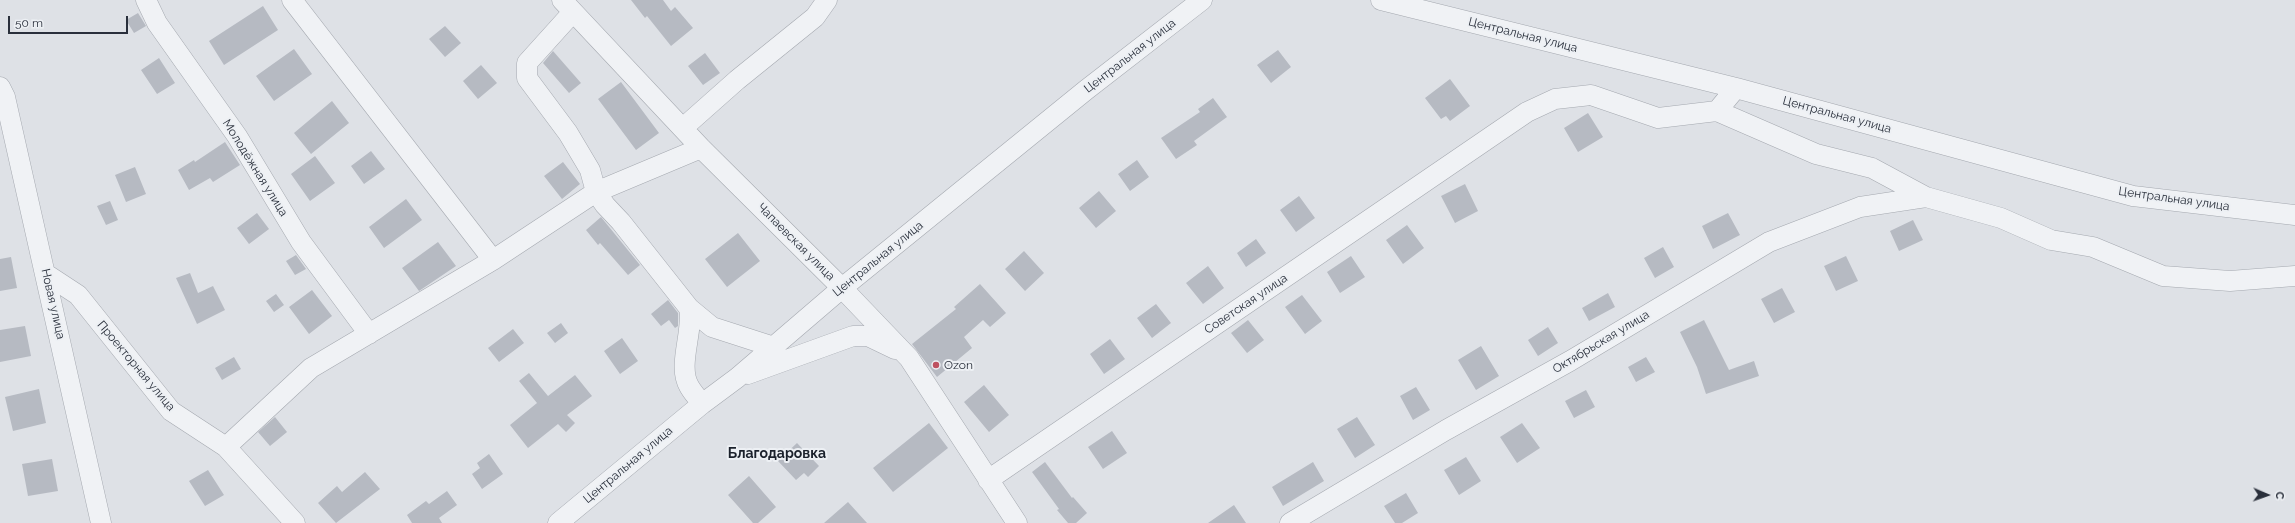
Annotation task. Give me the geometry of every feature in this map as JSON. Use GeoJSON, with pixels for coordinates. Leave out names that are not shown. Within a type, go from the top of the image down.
{"type":"FeatureCollection","features":[{"type":"Feature","properties":{"kind":"street","name":"Молодёжная улица"},"geometry":{"type":"LineString","coordinates":[[146,0],[157,23],[236,136],[301,242],[369,334]]}},
{"type":"Feature","properties":{"kind":"street"},"geometry":{"type":"LineString","coordinates":[[292,0],[493,260]]}},
{"type":"Feature","properties":{"kind":"street"},"geometry":{"type":"LineString","coordinates":[[684,127],[737,80],[815,17],[827,0]]}},
{"type":"Feature","properties":{"kind":"street","name":"Центральная улица"},"geometry":{"type":"LineString","coordinates":[[558,523],[702,404],[737,378],[842,288],[1086,90],[1202,0]]}},
{"type":"Feature","properties":{"kind":"street","name":"Центральная улица"},"geometry":{"type":"LineString","coordinates":[[1380,0],[1736,88],[2133,196],[2295,215]]}},
{"type":"Feature","properties":{"kind":"street"},"geometry":{"type":"LineString","coordinates":[[568,6],[527,63],[527,78],[568,133],[590,170],[596,192],[605,205],[621,222],[689,308],[712,327],[774,347]]}},
{"type":"Feature","properties":{"kind":"street","name":"Чапаевская улица"},"geometry":{"type":"LineString","coordinates":[[568,6],[684,127],[701,148],[842,288],[909,358],[1017,523]]}},
{"type":"Feature","properties":{"kind":"street","name":"Новая улица"},"geometry":{"type":"LineString","coordinates":[[0,87],[5,97],[101,523]]}},
{"type":"Feature","properties":{"kind":"street"},"geometry":{"type":"LineString","coordinates":[[1736,88],[1717,111],[1816,154],[1872,168],[1926,197],[2001,218],[2051,240],[2093,247],[2163,276],[2230,281],[2295,276]]}},
{"type":"Feature","properties":{"kind":"street","name":"Советская улица"},"geometry":{"type":"LineString","coordinates":[[988,480],[1528,112],[1555,99],[1592,95],[1658,118],[1717,111]]}},
{"type":"Feature","properties":{"kind":"street"},"geometry":{"type":"LineString","coordinates":[[226,446],[311,368],[493,260],[596,192],[701,148]]}},
{"type":"Feature","properties":{"kind":"street","name":"Октябрьская улица"},"geometry":{"type":"LineString","coordinates":[[1290,523],[1446,430],[1570,361],[1769,242],[1860,207],[1926,197]]}},
{"type":"Feature","properties":{"kind":"street","name":"Проекторная улица"},"geometry":{"type":"LineString","coordinates":[[46,274],[78,295],[171,411],[226,446],[295,523]]}},
{"type":"Feature","properties":{"kind":"street"},"geometry":{"type":"LineString","coordinates":[[689,308],[692,320],[686,347],[685,370],[688,385],[702,404]]}},
{"type":"Feature","properties":{"kind":"street"},"geometry":{"type":"LineString","coordinates":[[737,378],[853,336],[868,336],[886,343],[909,358]]}},
{"type":"Feature","properties":{"kind":"building"},"geometry":{"type":"Polygon","coordinates":[[[631,0],[663,0],[671,11],[675,7],[693,28],[671,46],[647,16],[645,18],[631,0]]]}},
{"type":"Feature","properties":{"kind":"building"},"geometry":{"type":"Polygon","coordinates":[[[263,6],[278,30],[224,65],[209,41],[263,6]]]}},
{"type":"Feature","properties":{"kind":"building"},"geometry":{"type":"Polygon","coordinates":[[[138,13],[146,26],[134,33],[126,20],[138,13]]]}},
{"type":"Feature","properties":{"kind":"building"},"geometry":{"type":"Polygon","coordinates":[[[445,26],[461,43],[445,57],[429,39],[445,26]]]}},
{"type":"Feature","properties":{"kind":"building"},"geometry":{"type":"Polygon","coordinates":[[[294,49],[312,74],[274,101],[256,76],[294,49]]]}},
{"type":"Feature","properties":{"kind":"building"},"geometry":{"type":"Polygon","coordinates":[[[1278,50],[1291,67],[1271,83],[1257,65],[1278,50]]]}},
{"type":"Feature","properties":{"kind":"building"},"geometry":{"type":"Polygon","coordinates":[[[553,51],[581,83],[569,93],[543,63],[553,51]]]}},
{"type":"Feature","properties":{"kind":"building"},"geometry":{"type":"Polygon","coordinates":[[[705,53],[720,73],[703,85],[688,66],[705,53]]]}},
{"type":"Feature","properties":{"kind":"building"},"geometry":{"type":"Polygon","coordinates":[[[159,58],[175,83],[157,94],[141,70],[159,58]]]}},
{"type":"Feature","properties":{"kind":"building"},"geometry":{"type":"Polygon","coordinates":[[[481,65],[497,83],[478,99],[463,81],[481,65]]]}},
{"type":"Feature","properties":{"kind":"building"},"geometry":{"type":"Polygon","coordinates":[[[1450,79],[1470,106],[1450,121],[1446,116],[1441,119],[1425,98],[1450,79]]]}},
{"type":"Feature","properties":{"kind":"building"},"geometry":{"type":"Polygon","coordinates":[[[621,82],[659,133],[636,150],[598,99],[621,82]]]}},
{"type":"Feature","properties":{"kind":"building"},"geometry":{"type":"Polygon","coordinates":[[[1213,98],[1227,117],[1194,141],[1197,145],[1176,159],[1161,138],[1200,112],[1198,109],[1213,98]]]}},
{"type":"Feature","properties":{"kind":"building"},"geometry":{"type":"Polygon","coordinates":[[[332,101],[349,123],[311,154],[294,133],[332,101]]]}},
{"type":"Feature","properties":{"kind":"building"},"geometry":{"type":"Polygon","coordinates":[[[1588,113],[1603,137],[1578,152],[1564,128],[1588,113]]]}},
{"type":"Feature","properties":{"kind":"building"},"geometry":{"type":"Polygon","coordinates":[[[225,142],[240,165],[213,182],[210,178],[189,190],[178,170],[194,160],[195,162],[225,142]]]}},
{"type":"Feature","properties":{"kind":"building"},"geometry":{"type":"Polygon","coordinates":[[[371,151],[385,169],[364,184],[351,166],[371,151]]]}},
{"type":"Feature","properties":{"kind":"building"},"geometry":{"type":"Polygon","coordinates":[[[315,156],[335,183],[310,201],[291,174],[315,156]]]}},
{"type":"Feature","properties":{"kind":"building"},"geometry":{"type":"Polygon","coordinates":[[[1137,160],[1149,177],[1130,191],[1118,174],[1137,160]]]}},
{"type":"Feature","properties":{"kind":"building"},"geometry":{"type":"Polygon","coordinates":[[[563,162],[580,184],[562,199],[544,176],[563,162]]]}},
{"type":"Feature","properties":{"kind":"building"},"geometry":{"type":"Polygon","coordinates":[[[135,167],[146,194],[126,202],[115,175],[135,167]]]}},
{"type":"Feature","properties":{"kind":"building"},"geometry":{"type":"Polygon","coordinates":[[[1465,184],[1478,211],[1455,223],[1441,196],[1465,184]]]}},
{"type":"Feature","properties":{"kind":"building"},"geometry":{"type":"Polygon","coordinates":[[[1099,191],[1116,211],[1096,228],[1079,208],[1099,191]]]}},
{"type":"Feature","properties":{"kind":"building"},"geometry":{"type":"Polygon","coordinates":[[[1299,196],[1315,218],[1296,232],[1280,210],[1299,196]]]}},
{"type":"Feature","properties":{"kind":"building"},"geometry":{"type":"Polygon","coordinates":[[[406,199],[422,220],[384,248],[369,227],[406,199]]]}},
{"type":"Feature","properties":{"kind":"building"},"geometry":{"type":"Polygon","coordinates":[[[110,201],[118,220],[106,225],[97,206],[110,201]]]}},
{"type":"Feature","properties":{"kind":"building"},"geometry":{"type":"Polygon","coordinates":[[[257,213],[269,229],[249,244],[237,228],[257,213]]]}},
{"type":"Feature","properties":{"kind":"building"},"geometry":{"type":"Polygon","coordinates":[[[1728,213],[1740,235],[1713,249],[1702,226],[1728,213]]]}},
{"type":"Feature","properties":{"kind":"building"},"geometry":{"type":"Polygon","coordinates":[[[601,217],[640,265],[628,275],[600,243],[598,245],[586,230],[601,217]]]}},
{"type":"Feature","properties":{"kind":"building"},"geometry":{"type":"Polygon","coordinates":[[[1913,220],[1923,240],[1899,251],[1890,231],[1913,220]]]}},
{"type":"Feature","properties":{"kind":"building"},"geometry":{"type":"Polygon","coordinates":[[[1407,225],[1424,248],[1403,264],[1386,240],[1407,225]]]}},
{"type":"Feature","properties":{"kind":"building"},"geometry":{"type":"Polygon","coordinates":[[[738,233],[760,261],[727,287],[705,259],[738,233]]]}},
{"type":"Feature","properties":{"kind":"building"},"geometry":{"type":"Polygon","coordinates":[[[1256,239],[1266,253],[1246,267],[1237,253],[1256,239]]]}},
{"type":"Feature","properties":{"kind":"building"},"geometry":{"type":"Polygon","coordinates":[[[438,242],[456,266],[419,291],[402,268],[438,242]]]}},
{"type":"Feature","properties":{"kind":"building"},"geometry":{"type":"Polygon","coordinates":[[[1663,247],[1674,267],[1655,278],[1644,258],[1663,247]]]}},
{"type":"Feature","properties":{"kind":"building"},"geometry":{"type":"Polygon","coordinates":[[[1024,251],[1044,273],[1025,291],[1005,269],[1024,251]]]}},
{"type":"Feature","properties":{"kind":"building"},"geometry":{"type":"Polygon","coordinates":[[[296,255],[306,269],[295,275],[286,261],[296,255]]]}},
{"type":"Feature","properties":{"kind":"building"},"geometry":{"type":"Polygon","coordinates":[[[1351,256],[1365,277],[1340,293],[1327,272],[1351,256]]]}},
{"type":"Feature","properties":{"kind":"building"},"geometry":{"type":"Polygon","coordinates":[[[1846,256],[1858,281],[1836,291],[1824,266],[1846,256]]]}},
{"type":"Feature","properties":{"kind":"building"},"geometry":{"type":"Polygon","coordinates":[[[11,257],[17,288],[0,291],[0,259],[11,257]]]}},
{"type":"Feature","properties":{"kind":"building"},"geometry":{"type":"Polygon","coordinates":[[[1208,266],[1224,288],[1203,304],[1186,283],[1208,266]]]}},
{"type":"Feature","properties":{"kind":"building"},"geometry":{"type":"Polygon","coordinates":[[[190,273],[198,293],[213,286],[225,310],[197,324],[176,278],[190,273]]]}},
{"type":"Feature","properties":{"kind":"building"},"geometry":{"type":"Polygon","coordinates":[[[980,284],[1006,313],[990,327],[983,320],[964,337],[972,348],[937,377],[912,344],[956,309],[954,307],[980,284]]]}},
{"type":"Feature","properties":{"kind":"building"},"geometry":{"type":"Polygon","coordinates":[[[1782,288],[1795,312],[1774,323],[1761,299],[1782,288]]]}},
{"type":"Feature","properties":{"kind":"building"},"geometry":{"type":"Polygon","coordinates":[[[312,290],[332,316],[309,334],[289,307],[312,290]]]}},
{"type":"Feature","properties":{"kind":"building"},"geometry":{"type":"Polygon","coordinates":[[[1608,293],[1615,307],[1589,321],[1582,308],[1608,293]]]}},
{"type":"Feature","properties":{"kind":"building"},"geometry":{"type":"Polygon","coordinates":[[[276,294],[284,305],[274,312],[266,301],[276,294]]]}},
{"type":"Feature","properties":{"kind":"building"},"geometry":{"type":"Polygon","coordinates":[[[1302,295],[1322,321],[1305,334],[1285,307],[1302,295]]]}},
{"type":"Feature","properties":{"kind":"building"},"geometry":{"type":"Polygon","coordinates":[[[668,300],[678,313],[678,326],[675,328],[669,320],[661,326],[651,314],[668,300]]]}},
{"type":"Feature","properties":{"kind":"building"},"geometry":{"type":"Polygon","coordinates":[[[1156,304],[1171,323],[1152,338],[1137,318],[1156,304]]]}},
{"type":"Feature","properties":{"kind":"building"},"geometry":{"type":"Polygon","coordinates":[[[1248,320],[1264,340],[1247,353],[1231,333],[1248,320]]]}},
{"type":"Feature","properties":{"kind":"building"},"geometry":{"type":"Polygon","coordinates":[[[1704,320],[1729,370],[1754,361],[1759,376],[1706,394],[1697,367],[1680,332],[1704,320]]]}},
{"type":"Feature","properties":{"kind":"building"},"geometry":{"type":"Polygon","coordinates":[[[561,323],[568,333],[555,343],[547,333],[561,323]]]}},
{"type":"Feature","properties":{"kind":"building"},"geometry":{"type":"Polygon","coordinates":[[[25,326],[31,356],[0,362],[0,330],[25,326]]]}},
{"type":"Feature","properties":{"kind":"building"},"geometry":{"type":"Polygon","coordinates":[[[1548,327],[1558,343],[1538,356],[1528,340],[1548,327]]]}},
{"type":"Feature","properties":{"kind":"building"},"geometry":{"type":"Polygon","coordinates":[[[513,329],[524,343],[499,362],[488,348],[513,329]]]}},
{"type":"Feature","properties":{"kind":"building"},"geometry":{"type":"Polygon","coordinates":[[[622,338],[638,361],[620,374],[604,351],[622,338]]]}},
{"type":"Feature","properties":{"kind":"building"},"geometry":{"type":"Polygon","coordinates":[[[1110,339],[1125,359],[1104,374],[1090,354],[1110,339]]]}},
{"type":"Feature","properties":{"kind":"building"},"geometry":{"type":"Polygon","coordinates":[[[1481,346],[1499,376],[1476,390],[1458,360],[1481,346]]]}},
{"type":"Feature","properties":{"kind":"building"},"geometry":{"type":"Polygon","coordinates":[[[234,357],[241,369],[222,380],[215,368],[234,357]]]}},
{"type":"Feature","properties":{"kind":"building"},"geometry":{"type":"Polygon","coordinates":[[[1646,357],[1655,372],[1636,382],[1628,367],[1646,357]]]}},
{"type":"Feature","properties":{"kind":"building"},"geometry":{"type":"Polygon","coordinates":[[[529,373],[548,396],[575,375],[592,396],[567,415],[575,423],[566,432],[558,424],[528,448],[510,425],[537,403],[519,381],[529,373]]]}},
{"type":"Feature","properties":{"kind":"building"},"geometry":{"type":"Polygon","coordinates":[[[984,385],[1009,415],[989,432],[964,402],[984,385]]]}},
{"type":"Feature","properties":{"kind":"building"},"geometry":{"type":"Polygon","coordinates":[[[1416,387],[1430,410],[1413,420],[1400,396],[1416,387]]]}},
{"type":"Feature","properties":{"kind":"building"},"geometry":{"type":"Polygon","coordinates":[[[39,389],[46,423],[13,431],[5,397],[39,389]]]}},
{"type":"Feature","properties":{"kind":"building"},"geometry":{"type":"Polygon","coordinates":[[[1586,390],[1595,407],[1574,418],[1565,401],[1586,390]]]}},
{"type":"Feature","properties":{"kind":"building"},"geometry":{"type":"Polygon","coordinates":[[[275,417],[287,432],[270,446],[258,432],[275,417]]]}},
{"type":"Feature","properties":{"kind":"building"},"geometry":{"type":"Polygon","coordinates":[[[1357,417],[1375,445],[1355,458],[1337,429],[1357,417]]]}},
{"type":"Feature","properties":{"kind":"building"},"geometry":{"type":"Polygon","coordinates":[[[929,423],[948,448],[893,492],[873,468],[929,423]]]}},
{"type":"Feature","properties":{"kind":"building"},"geometry":{"type":"Polygon","coordinates":[[[1522,423],[1540,448],[1517,463],[1500,437],[1522,423]]]}},
{"type":"Feature","properties":{"kind":"building"},"geometry":{"type":"Polygon","coordinates":[[[1112,431],[1127,453],[1103,469],[1088,447],[1112,431]]]}},
{"type":"Feature","properties":{"kind":"building"},"geometry":{"type":"Polygon","coordinates":[[[797,443],[819,466],[808,477],[804,473],[796,480],[778,461],[797,443]]]}},
{"type":"Feature","properties":{"kind":"building"},"geometry":{"type":"Polygon","coordinates":[[[489,454],[503,474],[482,489],[472,474],[480,468],[477,463],[489,454]]]}},
{"type":"Feature","properties":{"kind":"building"},"geometry":{"type":"Polygon","coordinates":[[[1466,457],[1481,481],[1459,495],[1444,470],[1466,457]]]}},
{"type":"Feature","properties":{"kind":"building"},"geometry":{"type":"Polygon","coordinates":[[[52,459],[58,491],[28,496],[22,464],[52,459]]]}},
{"type":"Feature","properties":{"kind":"building"},"geometry":{"type":"Polygon","coordinates":[[[1045,462],[1072,498],[1073,497],[1087,513],[1076,523],[1068,523],[1057,510],[1059,509],[1032,472],[1045,462]]]}},
{"type":"Feature","properties":{"kind":"building"},"geometry":{"type":"Polygon","coordinates":[[[1313,462],[1324,481],[1283,506],[1272,487],[1313,462]]]}},
{"type":"Feature","properties":{"kind":"building"},"geometry":{"type":"Polygon","coordinates":[[[208,470],[224,495],[205,506],[189,481],[208,470]]]}},
{"type":"Feature","properties":{"kind":"building"},"geometry":{"type":"Polygon","coordinates":[[[365,472],[380,489],[336,523],[318,503],[337,486],[342,492],[365,472]]]}},
{"type":"Feature","properties":{"kind":"building"},"geometry":{"type":"Polygon","coordinates":[[[749,476],[776,507],[758,523],[753,523],[728,495],[749,476]]]}},
{"type":"Feature","properties":{"kind":"building"},"geometry":{"type":"Polygon","coordinates":[[[447,491],[457,505],[439,518],[442,523],[412,523],[407,515],[426,501],[429,504],[447,491]]]}},
{"type":"Feature","properties":{"kind":"building"},"geometry":{"type":"Polygon","coordinates":[[[1406,493],[1418,513],[1402,523],[1395,523],[1384,506],[1406,493]]]}},
{"type":"Feature","properties":{"kind":"building"},"geometry":{"type":"Polygon","coordinates":[[[848,502],[867,523],[824,523],[848,502]]]}},
{"type":"Feature","properties":{"kind":"building"},"geometry":{"type":"Polygon","coordinates":[[[1234,505],[1246,523],[1208,523],[1234,505]]]}},
{"type":"Feature","properties":{"kind":"place","name":"Ozon"},"geometry":{"type":"Point","coordinates":[936,365]}},
{"type":"Feature","properties":{"kind":"district","name":"Благодаровка"},"geometry":{"type":"Point","coordinates":[777,454]}}]}
